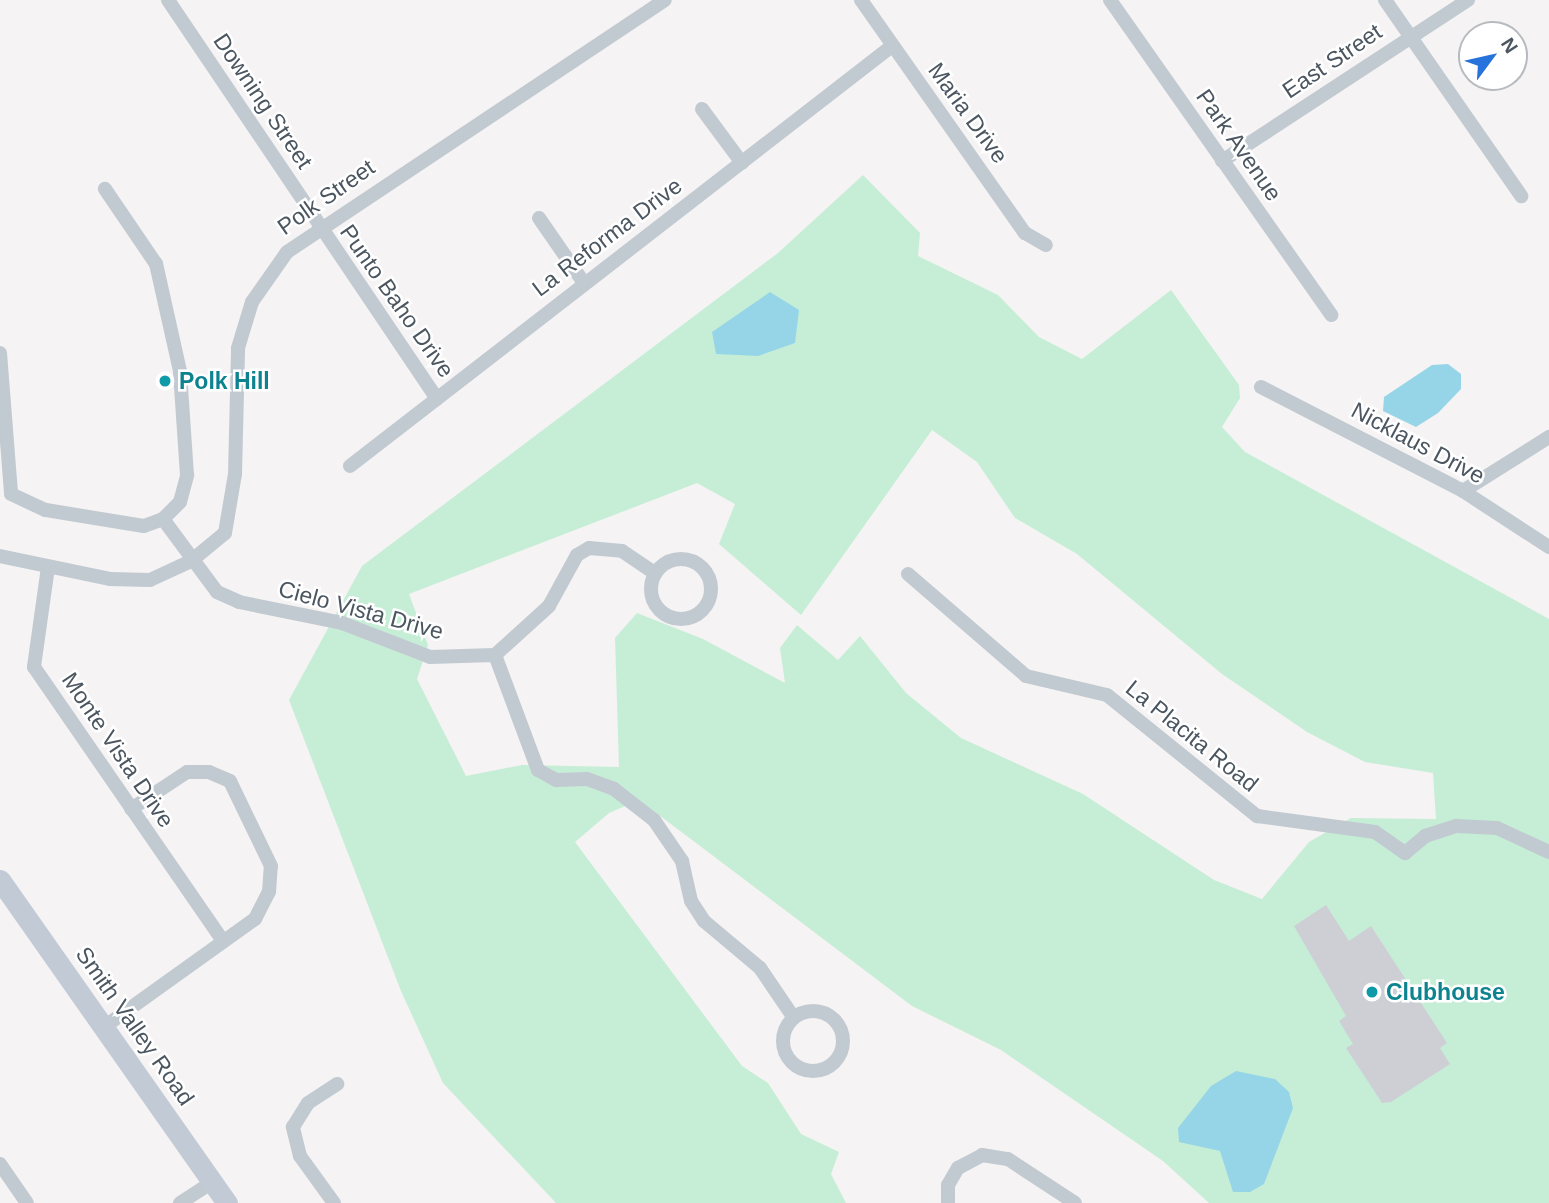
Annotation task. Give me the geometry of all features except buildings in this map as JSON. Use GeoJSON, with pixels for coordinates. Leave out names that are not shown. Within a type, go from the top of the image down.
{"type":"FeatureCollection","features":[{"type":"Feature","properties":{"kind":"main road","name":"Smith Valley Road"},"geometry":{"type":"LineString","coordinates":[[0,880],[228,1203]]}},
{"type":"Feature","properties":{"kind":"street","name":"Downing Street"},"geometry":{"type":"LineString","coordinates":[[168,0],[320,229]]}},
{"type":"Feature","properties":{"kind":"street","name":"Polk Street"},"geometry":{"type":"LineString","coordinates":[[0,556],[110,579],[150,580],[191,561],[225,533],[235,474],[238,348],[252,302],[287,252],[665,0]]}},
{"type":"Feature","properties":{"kind":"street","name":"Maria Drive"},"geometry":{"type":"LineString","coordinates":[[861,0],[1026,233],[1046,244]]}},
{"type":"Feature","properties":{"kind":"street","name":"Park Avenue"},"geometry":{"type":"LineString","coordinates":[[1110,0],[1331,315]]}},
{"type":"Feature","properties":{"kind":"street"},"geometry":{"type":"LineString","coordinates":[[1385,0],[1521,196]]}},
{"type":"Feature","properties":{"kind":"street","name":"East Street"},"geometry":{"type":"LineString","coordinates":[[1222,161],[1468,0]]}},
{"type":"Feature","properties":{"kind":"street","name":"La Reforma Drive"},"geometry":{"type":"LineString","coordinates":[[350,466],[892,46]]}},
{"type":"Feature","properties":{"kind":"street"},"geometry":{"type":"LineString","coordinates":[[702,108],[742,163]]}},
{"type":"Feature","properties":{"kind":"street"},"geometry":{"type":"LineString","coordinates":[[0,353],[11,494],[46,510],[144,526],[163,519],[180,502],[187,475],[180,371],[156,264],[105,189]]}},
{"type":"Feature","properties":{"kind":"street"},"geometry":{"type":"LineString","coordinates":[[539,218],[584,283]]}},
{"type":"Feature","properties":{"kind":"street","name":"Punto Baho Drive"},"geometry":{"type":"LineString","coordinates":[[320,229],[437,399]]}},
{"type":"Feature","properties":{"kind":"street","name":"Nicklaus Drive"},"geometry":{"type":"LineString","coordinates":[[1261,387],[1463,491],[1549,547]]}},
{"type":"Feature","properties":{"kind":"street"},"geometry":{"type":"LineString","coordinates":[[1463,491],[1549,437]]}},
{"type":"Feature","properties":{"kind":"street","name":"Cielo Vista Drive"},"geometry":{"type":"LineString","coordinates":[[163,519],[191,561],[217,592],[239,602],[342,623],[430,657],[495,656]]}},
{"type":"Feature","properties":{"kind":"street"},"geometry":{"type":"LineString","coordinates":[[655,573],[622,551],[589,548],[578,555],[549,606],[495,656],[538,770],[556,780],[587,779],[614,789],[654,820],[678,852],[691,901],[704,921],[760,968],[794,1018]]}},
{"type":"Feature","properties":{"kind":"street"},"geometry":{"type":"LineString","coordinates":[[668,561],[694,562],[710,584],[707,603],[684,619],[666,615],[653,600],[655,573],[668,561]]}},
{"type":"Feature","properties":{"kind":"street","name":"Monte Vista Drive"},"geometry":{"type":"LineString","coordinates":[[48,567],[34,667],[223,942]]}},
{"type":"Feature","properties":{"kind":"street","name":"La Placita Road"},"geometry":{"type":"LineString","coordinates":[[908,574],[1026,676],[1107,695],[1257,816],[1375,832],[1405,853],[1425,836],[1456,826],[1497,828],[1549,852]]}},
{"type":"Feature","properties":{"kind":"street"},"geometry":{"type":"LineString","coordinates":[[104,1027],[255,919],[269,892],[271,866],[230,781],[209,772],[187,772],[131,809]]}},
{"type":"Feature","properties":{"kind":"street"},"geometry":{"type":"LineString","coordinates":[[812,1011],[839,1024],[844,1044],[835,1062],[818,1071],[791,1062],[783,1044],[794,1018],[812,1011]]}},
{"type":"Feature","properties":{"kind":"street"},"geometry":{"type":"LineString","coordinates":[[334,1203],[300,1156],[293,1127],[308,1103],[337,1084]]}},
{"type":"Feature","properties":{"kind":"street"},"geometry":{"type":"LineString","coordinates":[[948,1203],[948,1185],[958,1168],[982,1155],[1008,1159],[1075,1203]]}},
{"type":"Feature","properties":{"kind":"street"},"geometry":{"type":"LineString","coordinates":[[0,1164],[27,1203]]}},
{"type":"Feature","properties":{"kind":"street"},"geometry":{"type":"LineString","coordinates":[[180,1203],[212,1182]]}},
{"type":"Feature","properties":{"kind":"green space"},"geometry":{"type":"Polygon","coordinates":[[[863,175],[920,233],[918,256],[998,295],[1039,337],[1082,359],[1171,290],[1239,385],[1240,398],[1222,427],[1245,452],[1549,619],[1549,1203],[1209,1203],[1163,1161],[1001,1050],[912,1006],[639,800],[609,813],[575,842],[742,1066],[768,1083],[801,1134],[839,1152],[831,1174],[846,1203],[556,1203],[443,1083],[401,991],[289,700],[362,566],[778,253],[863,175]],[[932,430],[801,615],[719,544],[735,504],[697,483],[409,594],[428,645],[417,679],[466,776],[522,765],[619,767],[615,638],[637,613],[703,639],[785,683],[780,648],[797,625],[838,660],[860,636],[906,693],[961,738],[1083,794],[1214,880],[1262,899],[1309,842],[1351,818],[1436,819],[1433,773],[1365,762],[1307,732],[1222,674],[1077,554],[1015,518],[977,462],[932,430]]]}},
{"type":"Feature","properties":{"kind":"water"},"geometry":{"type":"Polygon","coordinates":[[[770,292],[799,310],[795,343],[758,356],[716,354],[712,332],[770,292]]]}},
{"type":"Feature","properties":{"kind":"water"},"geometry":{"type":"Polygon","coordinates":[[[1448,364],[1461,374],[1461,389],[1438,413],[1416,427],[1383,411],[1384,397],[1432,365],[1448,364]]]}},
{"type":"Feature","properties":{"kind":"water"},"geometry":{"type":"Polygon","coordinates":[[[1236,1071],[1275,1079],[1289,1092],[1293,1108],[1264,1184],[1250,1192],[1233,1192],[1220,1151],[1179,1142],[1178,1128],[1211,1086],[1236,1071]]]}},
{"type":"Feature","properties":{"kind":"place","name":"Polk Hill"},"geometry":{"type":"Point","coordinates":[165,381]}},
{"type":"Feature","properties":{"kind":"place","name":"Clubhouse"},"geometry":{"type":"Point","coordinates":[1372,992]}}]}
